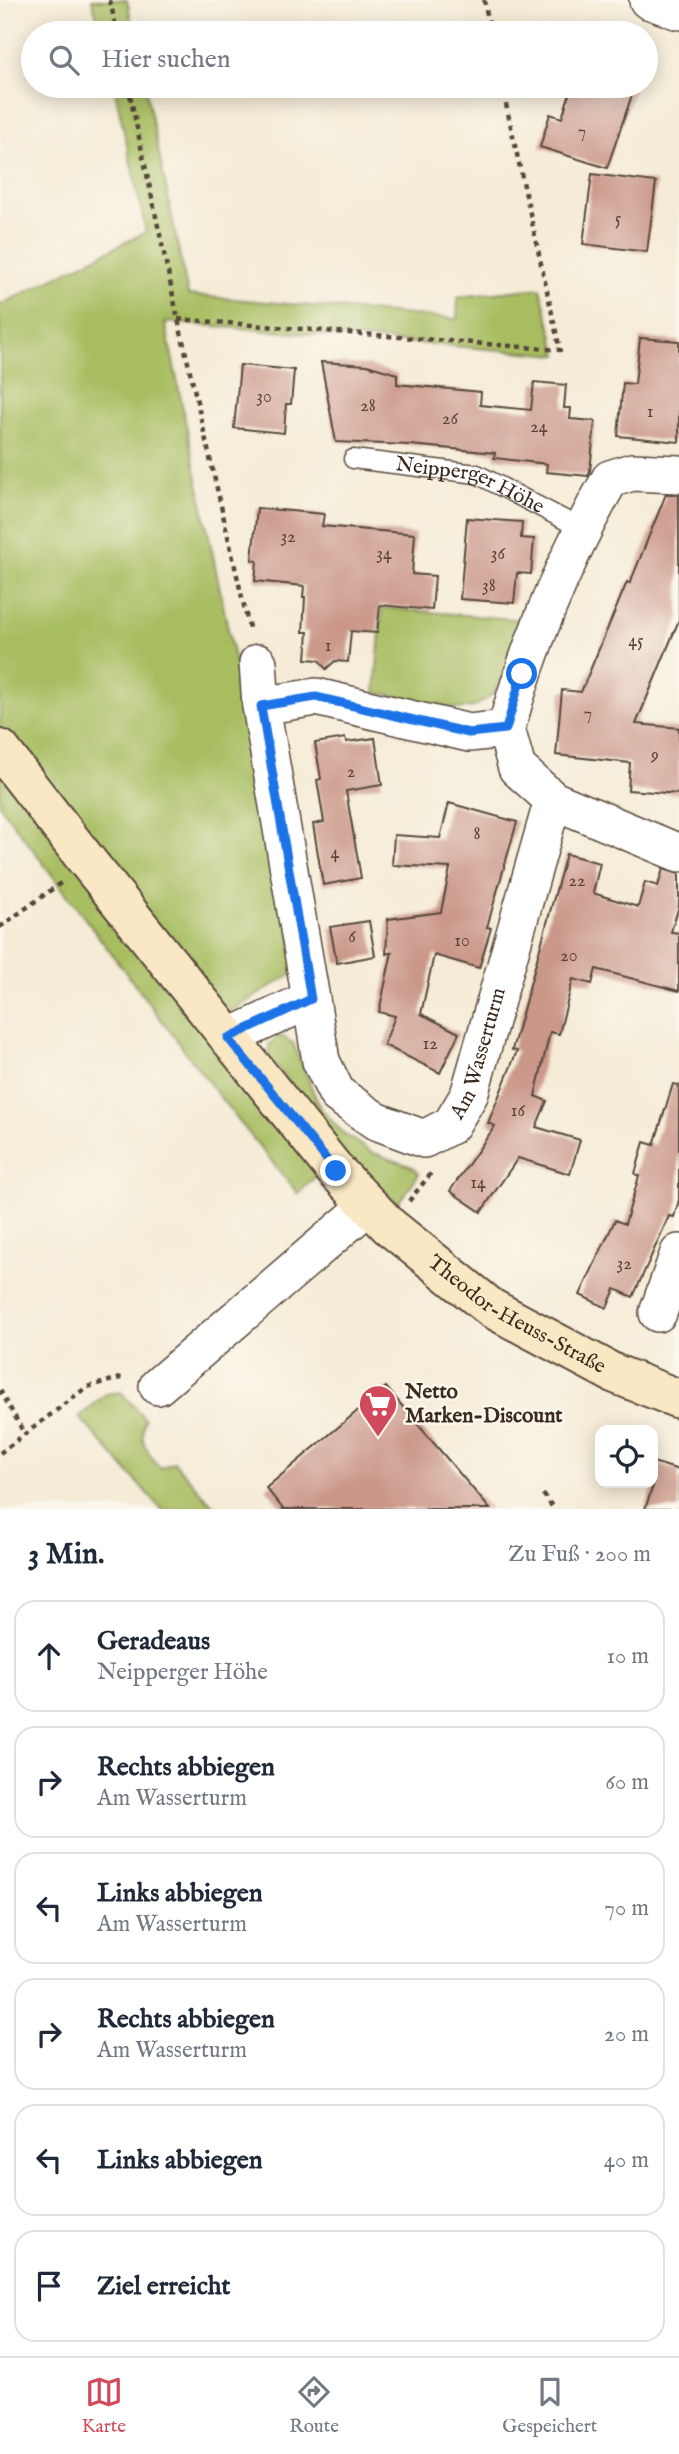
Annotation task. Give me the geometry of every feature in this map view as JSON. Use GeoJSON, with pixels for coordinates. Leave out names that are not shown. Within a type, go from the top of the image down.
{"type":"FeatureCollection","features":[{"type":"Feature","properties":{"kind":"main road","name":"Theodor-Heuss-Straße"},"geometry":{"type":"LineString","coordinates":[[0,749],[336,1171],[397,1233],[491,1308],[613,1373],[679,1399]]}},
{"type":"Feature","properties":{"kind":"street"},"geometry":{"type":"LineString","coordinates":[[648,0],[679,11]]}},
{"type":"Feature","properties":{"kind":"street"},"geometry":{"type":"LineString","coordinates":[[679,474],[632,472],[610,478],[582,529],[522,674],[506,729],[517,768],[553,800],[679,853]]}},
{"type":"Feature","properties":{"kind":"street","name":"Am Wasserturm"},"geometry":{"type":"LineString","coordinates":[[258,663],[261,706],[321,1061],[337,1094],[376,1121],[424,1139],[451,1125],[469,1095],[553,800]]}},
{"type":"Feature","properties":{"kind":"street"},"geometry":{"type":"LineString","coordinates":[[261,706],[316,697],[469,733],[506,729]]}},
{"type":"Feature","properties":{"kind":"street"},"geometry":{"type":"LineString","coordinates":[[228,1038],[311,999]]}},
{"type":"Feature","properties":{"kind":"street"},"geometry":{"type":"LineString","coordinates":[[158,1385],[369,1205]]}},
{"type":"Feature","properties":{"kind":"street"},"geometry":{"type":"LineString","coordinates":[[658,1313],[679,1253]]}},
{"type":"Feature","properties":{"kind":"lane","name":"Neipperger Höhe"},"geometry":{"type":"LineString","coordinates":[[353,459],[477,474],[582,529]]}},
{"type":"Feature","properties":{"kind":"path"},"geometry":{"type":"LineString","coordinates":[[110,0],[114,21]]}},
{"type":"Feature","properties":{"kind":"path"},"geometry":{"type":"LineString","coordinates":[[484,0],[488,21]]}},
{"type":"Feature","properties":{"kind":"path"},"geometry":{"type":"LineString","coordinates":[[131,98],[178,319],[258,663]]}},
{"type":"Feature","properties":{"kind":"path"},"geometry":{"type":"LineString","coordinates":[[178,319],[560,350],[505,98]]}},
{"type":"Feature","properties":{"kind":"path"},"geometry":{"type":"LineString","coordinates":[[0,927],[56,886]]}},
{"type":"Feature","properties":{"kind":"path"},"geometry":{"type":"LineString","coordinates":[[0,1453],[87,1387],[120,1378],[158,1385]]}},
{"type":"Feature","properties":{"kind":"path"},"geometry":{"type":"LineString","coordinates":[[0,1390],[24,1433]]}},
{"type":"Feature","properties":{"kind":"path"},"geometry":{"type":"LineString","coordinates":[[542,1494],[554,1509]]}},
{"type":"Feature","properties":{"kind":"green space"},"geometry":{"type":"Polygon","coordinates":[[[92,0],[127,0],[131,21],[98,21],[92,0]]]}},
{"type":"Feature","properties":{"kind":"green space"},"geometry":{"type":"Polygon","coordinates":[[[117,98],[147,98],[188,295],[457,319],[458,297],[540,288],[558,355],[165,322],[298,970],[207,1026],[317,1175],[298,1194],[222,1100],[0,806],[0,305],[146,232],[117,98]]]}},
{"type":"Feature","properties":{"kind":"green space"},"geometry":{"type":"Polygon","coordinates":[[[382,608],[523,620],[501,681],[492,695],[474,707],[456,709],[375,692],[382,608]]]}},
{"type":"Feature","properties":{"kind":"green space"},"geometry":{"type":"Polygon","coordinates":[[[279,1035],[293,1043],[320,1108],[344,1134],[371,1152],[413,1167],[419,1174],[398,1203],[348,1161],[270,1058],[269,1045],[279,1035]]]}},
{"type":"Feature","properties":{"kind":"green space"},"geometry":{"type":"Polygon","coordinates":[[[121,1392],[145,1419],[143,1440],[160,1468],[174,1462],[216,1509],[161,1509],[79,1417],[106,1394],[121,1392]]]}},
{"type":"Feature","properties":{"kind":"building"},"geometry":{"type":"Polygon","coordinates":[[[568,98],[631,98],[607,168],[540,147],[550,114],[562,118],[568,98]]]}},
{"type":"Feature","properties":{"kind":"building"},"geometry":{"type":"Polygon","coordinates":[[[592,174],[656,182],[647,252],[583,244],[592,174]]]}},
{"type":"Feature","properties":{"kind":"building"},"geometry":{"type":"Polygon","coordinates":[[[640,338],[679,341],[679,442],[618,436],[623,383],[635,384],[640,338]]]}},
{"type":"Feature","properties":{"kind":"building"},"geometry":{"type":"Polygon","coordinates":[[[321,362],[367,365],[397,374],[397,384],[481,392],[480,405],[531,410],[534,382],[566,385],[564,408],[571,408],[570,419],[595,421],[588,476],[546,472],[547,464],[494,458],[495,453],[410,445],[336,442],[321,362]]]}},
{"type":"Feature","properties":{"kind":"building"},"geometry":{"type":"Polygon","coordinates":[[[240,365],[294,370],[291,404],[286,404],[284,433],[234,428],[240,365]]]}},
{"type":"Feature","properties":{"kind":"building"},"geometry":{"type":"Polygon","coordinates":[[[666,494],[679,495],[679,620],[636,724],[679,728],[679,794],[628,790],[630,763],[556,755],[562,690],[581,692],[666,494]]]}},
{"type":"Feature","properties":{"kind":"building"},"geometry":{"type":"Polygon","coordinates":[[[257,508],[324,514],[322,526],[415,534],[412,574],[435,576],[432,610],[380,605],[377,633],[351,631],[348,662],[335,661],[326,669],[319,660],[306,659],[308,632],[303,632],[304,586],[255,581],[257,561],[252,560],[257,508]]]}},
{"type":"Feature","properties":{"kind":"building"},"geometry":{"type":"Polygon","coordinates":[[[467,518],[522,522],[521,538],[534,539],[531,574],[517,573],[514,603],[460,599],[467,518]]]}},
{"type":"Feature","properties":{"kind":"building"},"geometry":{"type":"Polygon","coordinates":[[[345,738],[347,742],[375,738],[382,785],[346,791],[361,878],[323,885],[313,824],[324,822],[317,780],[321,779],[315,743],[345,738]]]}},
{"type":"Feature","properties":{"kind":"building"},"geometry":{"type":"Polygon","coordinates":[[[449,803],[517,822],[487,927],[491,928],[479,968],[434,955],[421,1014],[459,1033],[440,1073],[384,1045],[395,1016],[379,1012],[392,952],[386,954],[388,919],[441,912],[450,868],[392,865],[394,835],[440,838],[449,803]]]}},
{"type":"Feature","properties":{"kind":"building"},"geometry":{"type":"Polygon","coordinates":[[[566,854],[600,863],[593,893],[638,907],[645,882],[658,886],[663,869],[679,874],[679,906],[671,932],[679,933],[679,991],[596,969],[592,984],[573,979],[559,1034],[550,1032],[535,1096],[547,1101],[536,1127],[580,1140],[570,1174],[518,1158],[481,1212],[450,1191],[495,1126],[488,1123],[517,1051],[512,1050],[566,854]]]}},
{"type":"Feature","properties":{"kind":"building"},"geometry":{"type":"Polygon","coordinates":[[[369,921],[375,956],[337,963],[330,927],[369,921]]]}},
{"type":"Feature","properties":{"kind":"building"},"geometry":{"type":"Polygon","coordinates":[[[673,1084],[679,1085],[679,1200],[674,1217],[669,1216],[633,1297],[615,1289],[607,1308],[580,1295],[615,1220],[625,1224],[639,1176],[635,1174],[644,1142],[654,1145],[673,1084]]]}},
{"type":"Feature","properties":{"kind":"building","name":"Netto Marken-Discount"},"geometry":{"type":"Polygon","coordinates":[[[386,1387],[490,1509],[283,1509],[266,1488],[386,1387]]]}},
{"type":"Feature","properties":{"kind":"building"},"geometry":{"type":"Polygon","coordinates":[[[658,1464],[679,1470],[679,1509],[645,1509],[652,1488],[658,1488],[658,1464]]]}},
{"type":"Feature","properties":{"kind":"place","name":"Netto Marken-Discount"},"geometry":{"type":"Point","coordinates":[378,1438]}},
{"type":"Feature","properties":{"kind":"route"},"geometry":{"type":"LineString","coordinates":[[336,1171],[228,1038],[311,999],[261,706],[316,697],[469,733],[506,729],[522,674]]}}]}
